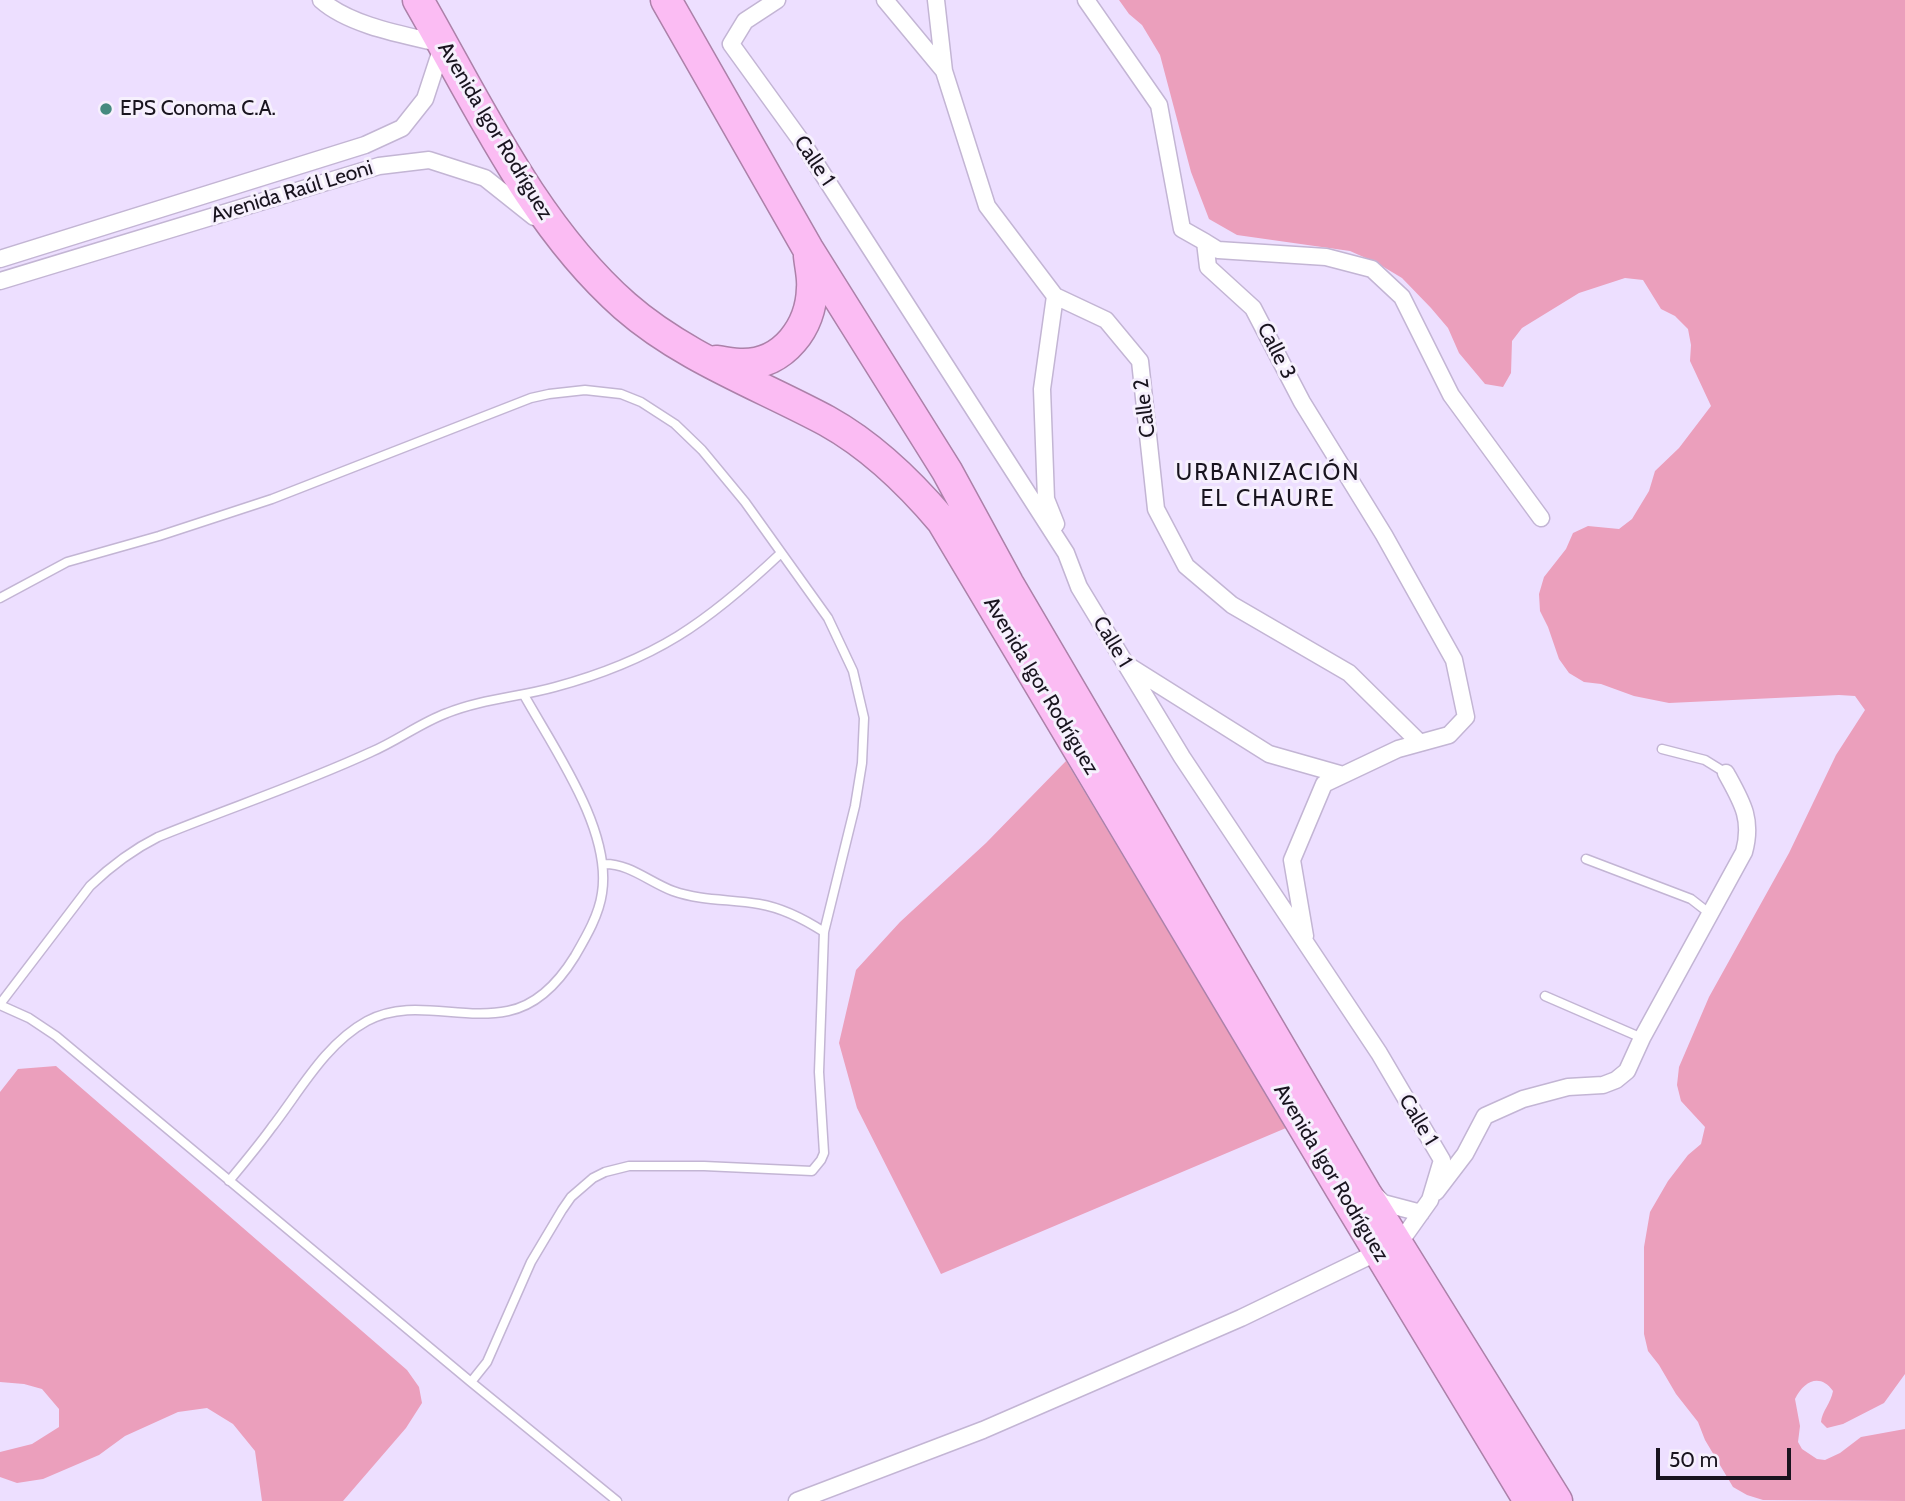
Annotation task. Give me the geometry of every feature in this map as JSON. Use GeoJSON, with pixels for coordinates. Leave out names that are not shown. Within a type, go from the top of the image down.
{"type":"FeatureCollection","features":[{"type":"Feature","properties":{"kind":"highway","name":"Avenida Igor Rodríguez"},"geometry":{"type":"LineString","coordinates":[[418,0],[529,194],[567,245],[625,307],[669,338],[852,438],[912,486],[942,521],[1388,1248],[1557,1501]]}},
{"type":"Feature","properties":{"kind":"highway","name":"Avenida Igor Rodríguez"},"geometry":{"type":"LineString","coordinates":[[666,0],[808,249],[947,471],[1008,583],[1356,1175],[1388,1248],[1529,1501]]}},
{"type":"Feature","properties":{"kind":"highway"},"geometry":{"type":"LineString","coordinates":[[708,360],[744,364],[767,359],[789,347],[808,312],[812,288],[808,249]]}},
{"type":"Feature","properties":{"kind":"street"},"geometry":{"type":"LineString","coordinates":[[321,0],[334,12],[403,35],[443,44]]}},
{"type":"Feature","properties":{"kind":"street","name":"Calle 1"},"geometry":{"type":"LineString","coordinates":[[777,0],[745,21],[731,44],[804,145],[1066,553],[1079,587],[1182,757],[1379,1053],[1442,1160],[1425,1206],[1388,1248]]}},
{"type":"Feature","properties":{"kind":"street","name":"Calle 2"},"geometry":{"type":"LineString","coordinates":[[885,0],[944,71],[987,206],[1055,296],[1106,320],[1140,361],[1156,509],[1186,566],[1232,605],[1349,673],[1420,743]]}},
{"type":"Feature","properties":{"kind":"street"},"geometry":{"type":"LineString","coordinates":[[936,0],[944,71]]}},
{"type":"Feature","properties":{"kind":"street"},"geometry":{"type":"LineString","coordinates":[[1086,0],[1159,106],[1182,229],[1218,250],[1326,257],[1373,269],[1402,296],[1451,395],[1541,518]]}},
{"type":"Feature","properties":{"kind":"street","name":"Avenida Raúl Leoni"},"geometry":{"type":"LineString","coordinates":[[0,260],[365,145],[402,128],[425,99],[443,44]]}},
{"type":"Feature","properties":{"kind":"street","name":"Avenida Raúl Leoni"},"geometry":{"type":"LineString","coordinates":[[0,281],[379,166],[429,160],[485,177],[567,245]]}},
{"type":"Feature","properties":{"kind":"street","name":"Calle 3"},"geometry":{"type":"LineString","coordinates":[[1205,242],[1208,267],[1253,308],[1302,402],[1384,535],[1454,660],[1466,717],[1450,735],[1420,743]]}},
{"type":"Feature","properties":{"kind":"street"},"geometry":{"type":"LineString","coordinates":[[1055,296],[1042,389],[1046,499],[1066,553]]}},
{"type":"Feature","properties":{"kind":"street"},"geometry":{"type":"LineString","coordinates":[[1125,663],[1269,754],[1343,775]]}},
{"type":"Feature","properties":{"kind":"street"},"geometry":{"type":"LineString","coordinates":[[1306,943],[1292,860],[1324,784],[1398,749],[1420,743]]}},
{"type":"Feature","properties":{"kind":"street"},"geometry":{"type":"LineString","coordinates":[[1356,1175],[1383,1203],[1425,1206],[1465,1154],[1485,1116],[1522,1098],[1569,1087],[1603,1085],[1616,1080],[1627,1071],[1642,1038],[1744,852],[1748,833],[1743,806],[1726,773]]}},
{"type":"Feature","properties":{"kind":"street"},"geometry":{"type":"LineString","coordinates":[[797,1501],[983,1430],[1241,1318],[1388,1248]]}},
{"type":"Feature","properties":{"kind":"lane"},"geometry":{"type":"LineString","coordinates":[[0,598],[67,562],[159,536],[272,499],[531,398],[585,390],[621,394],[641,402],[675,424],[702,450],[745,502],[837,635],[853,671],[864,718],[860,785],[824,932],[819,1072],[824,1146],[821,1160],[812,1171],[629,1166],[593,1178],[581,1186],[562,1210],[531,1262],[487,1362],[471,1382]]}},
{"type":"Feature","properties":{"kind":"lane"},"geometry":{"type":"LineString","coordinates":[[617,1501],[55,1036],[29,1018],[0,1004],[90,886],[106,870],[140,846],[373,752],[443,715],[485,701],[524,695],[581,680],[652,653],[703,622],[781,553]]}},
{"type":"Feature","properties":{"kind":"lane"},"geometry":{"type":"LineString","coordinates":[[229,1181],[273,1127],[314,1070],[345,1037],[368,1020],[410,1009],[498,1013],[520,1008],[543,996],[573,960],[595,917],[602,895],[603,864],[596,829],[588,811],[524,695]]}},
{"type":"Feature","properties":{"kind":"lane"},"geometry":{"type":"LineString","coordinates":[[1662,749],[1705,760],[1726,773]]}},
{"type":"Feature","properties":{"kind":"lane"},"geometry":{"type":"LineString","coordinates":[[1586,859],[1691,899],[1709,913]]}},
{"type":"Feature","properties":{"kind":"lane"},"geometry":{"type":"LineString","coordinates":[[603,864],[625,866],[659,885],[688,896],[774,907],[824,932]]}},
{"type":"Feature","properties":{"kind":"lane"},"geometry":{"type":"LineString","coordinates":[[1545,996],[1642,1038]]}},
{"type":"Feature","properties":{"kind":"shaded area"},"geometry":{"type":"Polygon","coordinates":[[[1119,0],[1905,0],[1905,1374],[1884,1403],[1843,1424],[1827,1428],[1821,1422],[1833,1391],[1828,1385],[1812,1382],[1803,1388],[1795,1399],[1800,1426],[1798,1442],[1802,1449],[1817,1459],[1825,1460],[1840,1453],[1861,1437],[1905,1429],[1905,1501],[1763,1500],[1733,1487],[1705,1440],[1698,1422],[1648,1351],[1644,1334],[1644,1247],[1650,1212],[1668,1181],[1688,1155],[1701,1144],[1705,1127],[1681,1101],[1677,1085],[1679,1067],[1709,997],[1789,853],[1836,755],[1865,710],[1855,696],[1839,695],[1669,703],[1634,696],[1601,684],[1584,682],[1569,673],[1559,659],[1540,611],[1539,594],[1544,577],[1566,549],[1573,533],[1588,526],[1619,529],[1632,519],[1649,491],[1655,471],[1679,448],[1711,406],[1690,361],[1688,329],[1675,316],[1661,309],[1643,280],[1625,278],[1579,293],[1522,328],[1512,341],[1511,373],[1503,387],[1485,384],[1459,353],[1448,328],[1431,308],[1402,278],[1377,263],[1350,251],[1237,235],[1209,219],[1191,172],[1160,55],[1142,25],[1129,14],[1119,0]]]}},
{"type":"Feature","properties":{"kind":"shaded area"},"geometry":{"type":"Polygon","coordinates":[[[1066,761],[1286,1128],[941,1274],[857,1108],[839,1043],[856,970],[900,922],[986,843],[1066,761]]]}},
{"type":"Feature","properties":{"kind":"shaded area"},"geometry":{"type":"Polygon","coordinates":[[[56,1066],[407,1370],[419,1387],[422,1403],[406,1428],[343,1501],[262,1501],[255,1451],[233,1424],[207,1408],[178,1412],[125,1436],[99,1455],[43,1479],[17,1483],[0,1477],[0,1452],[32,1444],[59,1427],[59,1409],[42,1389],[0,1382],[0,1092],[18,1069],[56,1066]]]}},
{"type":"Feature","properties":{"kind":"place","name":"EPS Conoma C.A."},"geometry":{"type":"Point","coordinates":[106,109]}},
{"type":"Feature","properties":{"kind":"district","name":"URBANIZACIÓN EL CHAURE"},"geometry":{"type":"Point","coordinates":[1268,486]}}]}
